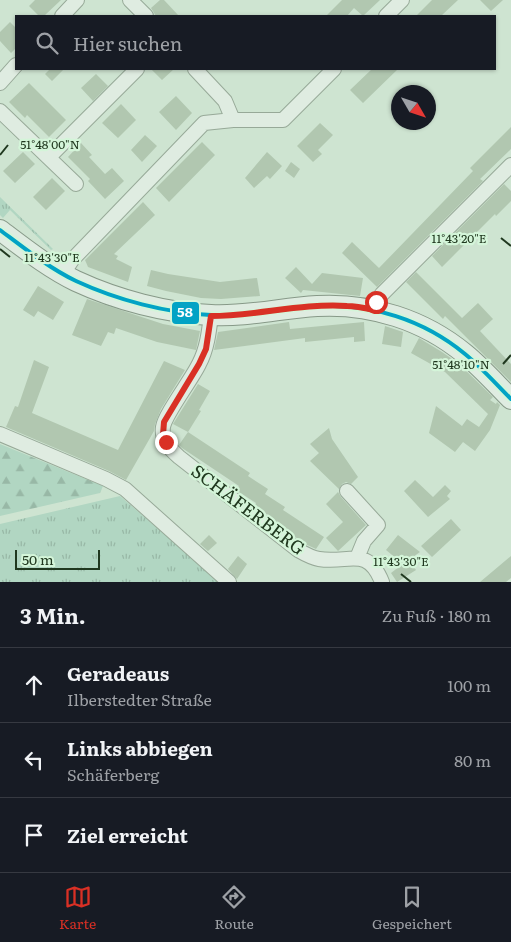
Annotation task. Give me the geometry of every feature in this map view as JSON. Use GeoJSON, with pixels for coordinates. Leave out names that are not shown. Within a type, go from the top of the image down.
{"type":"FeatureCollection","features":[{"type":"Feature","properties":{"kind":"street"},"geometry":{"type":"LineString","coordinates":[[63,15],[77,0]]}},
{"type":"Feature","properties":{"kind":"street"},"geometry":{"type":"LineString","coordinates":[[130,0],[145,15]]}},
{"type":"Feature","properties":{"kind":"street"},"geometry":{"type":"LineString","coordinates":[[387,15],[402,0]]}},
{"type":"Feature","properties":{"kind":"street"},"geometry":{"type":"LineString","coordinates":[[0,83],[15,67]]}},
{"type":"Feature","properties":{"kind":"street"},"geometry":{"type":"LineString","coordinates":[[49,157],[136,70]]}},
{"type":"Feature","properties":{"kind":"street"},"geometry":{"type":"LineString","coordinates":[[196,70],[225,101],[233,120]]}},
{"type":"Feature","properties":{"kind":"street"},"geometry":{"type":"LineString","coordinates":[[63,274],[72,260],[204,123],[233,120],[283,120],[333,70]]}},
{"type":"Feature","properties":{"kind":"street"},"geometry":{"type":"LineString","coordinates":[[0,111],[76,184]]}},
{"type":"Feature","properties":{"kind":"street"},"geometry":{"type":"LineString","coordinates":[[374,310],[376,302],[382,294],[511,165]]}},
{"type":"Feature","properties":{"kind":"street"},"geometry":{"type":"LineString","coordinates":[[0,230],[63,274],[105,292],[146,305],[211,316],[317,306],[347,306],[392,314],[432,331],[450,342],[467,355],[511,399]]}},
{"type":"Feature","properties":{"kind":"street","name":"SCHÄFERBERG"},"geometry":{"type":"LineString","coordinates":[[211,316],[206,349],[164,422],[163,435],[166,442],[179,457],[298,550],[318,559],[357,558]]}},
{"type":"Feature","properties":{"kind":"street"},"geometry":{"type":"LineString","coordinates":[[0,434],[97,475],[125,489],[229,582]]}},
{"type":"Feature","properties":{"kind":"street"},"geometry":{"type":"LineString","coordinates":[[347,491],[378,525],[364,541],[357,558],[364,559],[372,564],[382,582]]}},
{"type":"Feature","properties":{"kind":"green space"},"geometry":{"type":"Polygon","coordinates":[[[0,197],[53,249],[51,250],[10,210],[3,218],[0,215],[0,197]]]}},
{"type":"Feature","properties":{"kind":"green space"},"geometry":{"type":"Polygon","coordinates":[[[0,444],[103,486],[100,493],[0,516],[0,444]]]}},
{"type":"Feature","properties":{"kind":"green space"},"geometry":{"type":"Polygon","coordinates":[[[120,496],[220,582],[0,582],[0,524],[120,496]]]}},
{"type":"Feature","properties":{"kind":"building"},"geometry":{"type":"Polygon","coordinates":[[[35,0],[61,0],[45,15],[38,15],[29,6],[35,0]]]}},
{"type":"Feature","properties":{"kind":"building"},"geometry":{"type":"Polygon","coordinates":[[[160,0],[164,0],[178,15],[155,15],[151,8],[160,0]]]}},
{"type":"Feature","properties":{"kind":"building"},"geometry":{"type":"Polygon","coordinates":[[[342,0],[380,0],[364,15],[354,8],[348,15],[327,15],[342,0]]]}},
{"type":"Feature","properties":{"kind":"building"},"geometry":{"type":"Polygon","coordinates":[[[432,0],[458,0],[442,15],[417,15],[432,0]]]}},
{"type":"Feature","properties":{"kind":"building"},"geometry":{"type":"Polygon","coordinates":[[[480,0],[503,0],[491,11],[480,0]]]}},
{"type":"Feature","properties":{"kind":"building"},"geometry":{"type":"Polygon","coordinates":[[[10,22],[15,27],[15,49],[11,53],[0,41],[0,32],[10,22]]]}},
{"type":"Feature","properties":{"kind":"building"},"geometry":{"type":"Polygon","coordinates":[[[49,70],[63,70],[52,81],[45,74],[49,70]]]}},
{"type":"Feature","properties":{"kind":"building"},"geometry":{"type":"Polygon","coordinates":[[[152,70],[173,70],[162,80],[152,70]]]}},
{"type":"Feature","properties":{"kind":"building"},"geometry":{"type":"Polygon","coordinates":[[[371,70],[397,70],[363,103],[350,90],[371,70]]]}},
{"type":"Feature","properties":{"kind":"building"},"geometry":{"type":"Polygon","coordinates":[[[96,74],[108,86],[93,101],[81,88],[96,74]]]}},
{"type":"Feature","properties":{"kind":"building"},"geometry":{"type":"Polygon","coordinates":[[[29,83],[66,120],[49,137],[27,115],[25,118],[9,102],[29,83]]]}},
{"type":"Feature","properties":{"kind":"building"},"geometry":{"type":"Polygon","coordinates":[[[176,96],[192,113],[176,130],[159,112],[176,96]]]}},
{"type":"Feature","properties":{"kind":"building"},"geometry":{"type":"Polygon","coordinates":[[[121,104],[136,120],[118,138],[102,123],[121,104]]]}},
{"type":"Feature","properties":{"kind":"building"},"geometry":{"type":"Polygon","coordinates":[[[320,123],[333,135],[318,150],[322,154],[313,162],[297,146],[320,123]]]}},
{"type":"Feature","properties":{"kind":"building"},"geometry":{"type":"Polygon","coordinates":[[[511,127],[511,149],[480,179],[483,181],[377,287],[342,253],[352,242],[379,268],[473,171],[470,168],[511,127]]]}},
{"type":"Feature","properties":{"kind":"building"},"geometry":{"type":"Polygon","coordinates":[[[145,135],[157,146],[142,162],[131,150],[145,135]]]}},
{"type":"Feature","properties":{"kind":"building"},"geometry":{"type":"Polygon","coordinates":[[[202,142],[215,155],[169,202],[156,188],[202,142]]]}},
{"type":"Feature","properties":{"kind":"building"},"geometry":{"type":"Polygon","coordinates":[[[81,143],[92,155],[89,157],[105,174],[112,168],[124,181],[105,199],[88,181],[90,179],[68,157],[81,143]]]}},
{"type":"Feature","properties":{"kind":"building"},"geometry":{"type":"Polygon","coordinates":[[[23,152],[35,164],[15,183],[3,171],[23,152]]]}},
{"type":"Feature","properties":{"kind":"building"},"geometry":{"type":"Polygon","coordinates":[[[267,152],[282,166],[270,179],[267,176],[254,188],[245,178],[267,152]]]}},
{"type":"Feature","properties":{"kind":"building"},"geometry":{"type":"Polygon","coordinates":[[[291,162],[300,169],[294,178],[285,171],[291,162]]]}},
{"type":"Feature","properties":{"kind":"building"},"geometry":{"type":"Polygon","coordinates":[[[52,178],[65,191],[46,210],[33,197],[52,178]]]}},
{"type":"Feature","properties":{"kind":"building"},"geometry":{"type":"Polygon","coordinates":[[[504,184],[511,191],[511,201],[496,216],[495,214],[442,267],[432,256],[504,184]]]}},
{"type":"Feature","properties":{"kind":"building"},"geometry":{"type":"Polygon","coordinates":[[[143,202],[155,215],[114,254],[118,256],[116,259],[132,267],[128,282],[88,267],[85,260],[143,202]]]}},
{"type":"Feature","properties":{"kind":"building"},"geometry":{"type":"Polygon","coordinates":[[[296,267],[312,284],[322,273],[363,278],[360,296],[303,290],[301,293],[285,278],[296,267]]]}},
{"type":"Feature","properties":{"kind":"building"},"geometry":{"type":"Polygon","coordinates":[[[151,270],[220,282],[257,278],[260,296],[221,299],[201,298],[166,291],[147,286],[151,270]]]}},
{"type":"Feature","properties":{"kind":"building"},"geometry":{"type":"Polygon","coordinates":[[[416,272],[462,318],[478,303],[493,319],[480,331],[511,364],[511,382],[445,316],[443,319],[406,282],[416,272]]]}},
{"type":"Feature","properties":{"kind":"building"},"geometry":{"type":"Polygon","coordinates":[[[38,286],[64,302],[53,320],[38,311],[34,317],[23,310],[38,286]]]}},
{"type":"Feature","properties":{"kind":"building"},"geometry":{"type":"Polygon","coordinates":[[[87,299],[163,324],[200,331],[196,350],[157,342],[116,328],[114,334],[108,332],[101,346],[72,335],[87,299]]]}},
{"type":"Feature","properties":{"kind":"building"},"geometry":{"type":"Polygon","coordinates":[[[289,322],[290,329],[364,322],[365,341],[354,342],[354,337],[305,342],[305,338],[214,350],[218,332],[289,322]]]}},
{"type":"Feature","properties":{"kind":"building"},"geometry":{"type":"Polygon","coordinates":[[[385,326],[403,332],[401,347],[382,344],[385,326]]]}},
{"type":"Feature","properties":{"kind":"building"},"geometry":{"type":"Polygon","coordinates":[[[419,338],[458,363],[493,397],[490,400],[500,405],[490,430],[475,451],[463,442],[455,452],[429,433],[436,406],[462,426],[467,419],[479,427],[488,414],[445,372],[411,353],[419,338]]]}},
{"type":"Feature","properties":{"kind":"building"},"geometry":{"type":"Polygon","coordinates":[[[34,360],[49,367],[32,413],[118,450],[164,361],[185,370],[161,409],[154,431],[126,480],[6,427],[15,406],[18,407],[34,360]]]}},
{"type":"Feature","properties":{"kind":"building"},"geometry":{"type":"Polygon","coordinates":[[[198,384],[210,391],[199,410],[201,411],[188,432],[173,424],[198,384]]]}},
{"type":"Feature","properties":{"kind":"building"},"geometry":{"type":"Polygon","coordinates":[[[329,428],[332,439],[358,477],[351,484],[346,482],[342,484],[339,489],[310,461],[319,453],[310,444],[329,428]]]}},
{"type":"Feature","properties":{"kind":"building"},"geometry":{"type":"Polygon","coordinates":[[[188,432],[250,473],[248,476],[268,489],[265,494],[285,507],[283,510],[324,537],[316,549],[303,543],[255,505],[256,503],[236,490],[239,486],[182,448],[179,445],[188,432]]]}},
{"type":"Feature","properties":{"kind":"building"},"geometry":{"type":"Polygon","coordinates":[[[415,480],[433,497],[445,485],[451,491],[447,496],[450,499],[428,517],[404,491],[415,480]]]}},
{"type":"Feature","properties":{"kind":"building"},"geometry":{"type":"Polygon","coordinates":[[[338,492],[366,525],[338,551],[326,538],[343,522],[326,504],[338,492]]]}},
{"type":"Feature","properties":{"kind":"building"},"geometry":{"type":"Polygon","coordinates":[[[451,519],[461,530],[432,557],[421,546],[451,519]]]}},
{"type":"Feature","properties":{"kind":"building"},"geometry":{"type":"Polygon","coordinates":[[[209,535],[217,543],[208,551],[200,544],[209,535]]]}},
{"type":"Feature","properties":{"kind":"building"},"geometry":{"type":"Polygon","coordinates":[[[398,535],[420,552],[403,564],[386,550],[398,535]]]}},
{"type":"Feature","properties":{"kind":"building"},"geometry":{"type":"Polygon","coordinates":[[[238,556],[247,564],[237,579],[228,569],[238,556]]]}},
{"type":"Feature","properties":{"kind":"building"},"geometry":{"type":"Polygon","coordinates":[[[511,556],[511,578],[506,582],[480,582],[511,556]]]}},
{"type":"Feature","properties":{"kind":"building"},"geometry":{"type":"Polygon","coordinates":[[[408,560],[416,570],[397,582],[391,573],[408,560]]]}},
{"type":"Feature","properties":{"kind":"transit line","name":"58"},"geometry":{"type":"LineString","coordinates":[[0,230],[46,264],[76,281],[125,300],[177,312],[211,315],[251,314],[304,307],[337,306],[357,307],[396,316],[414,323],[449,342],[477,364],[511,399]]}},
{"type":"Feature","properties":{"kind":"route"},"geometry":{"type":"LineString","coordinates":[[166,442],[163,435],[164,422],[206,349],[211,316],[227,316],[317,306],[347,306],[374,310],[376,302]]}}]}
